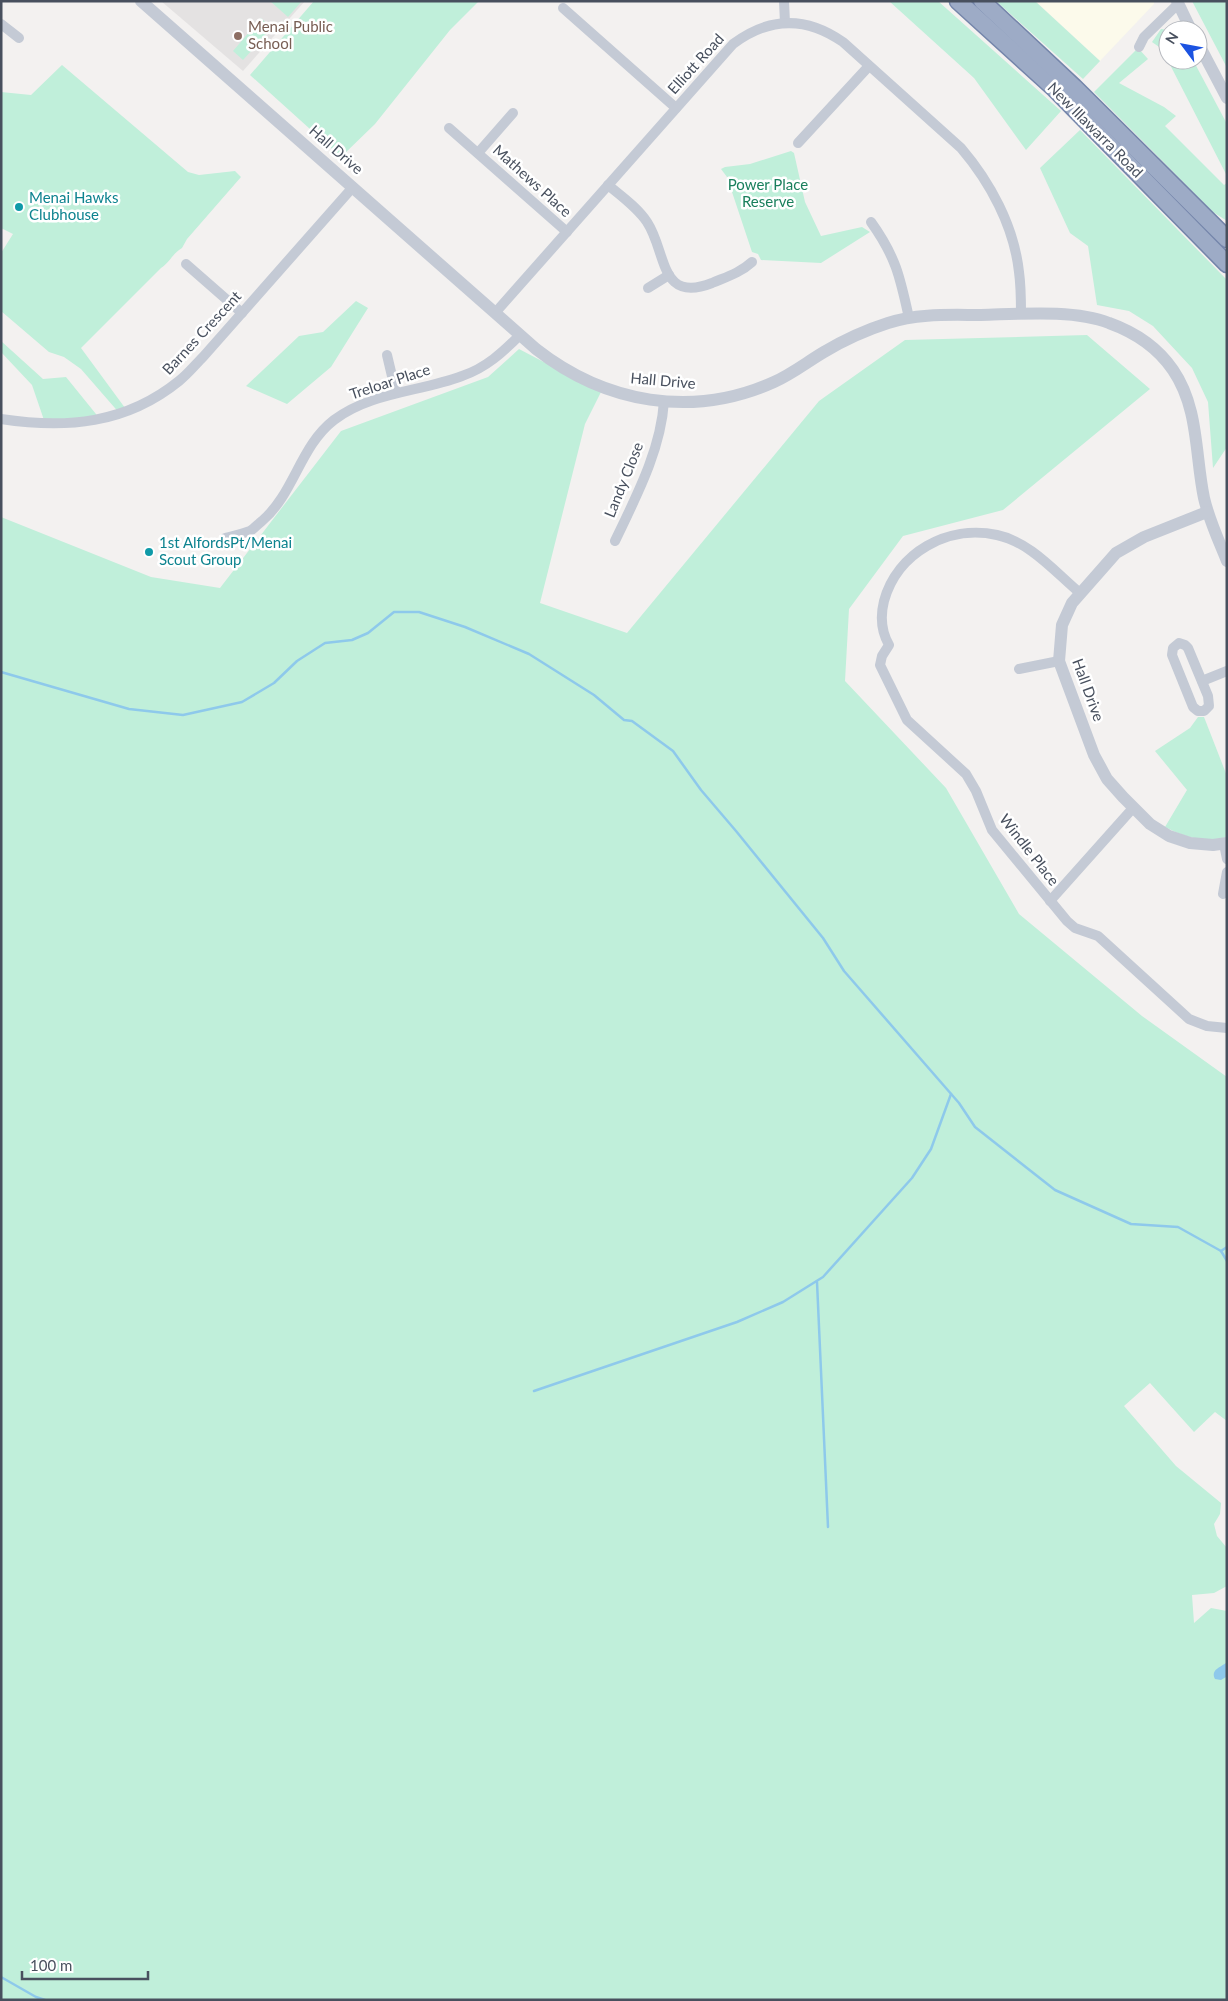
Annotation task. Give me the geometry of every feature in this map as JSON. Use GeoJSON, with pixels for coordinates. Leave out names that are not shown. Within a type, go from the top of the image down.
{"type":"FeatureCollection","features":[{"type":"Feature","properties":{"kind":"highway","name":"New Illawarra Road"},"geometry":{"type":"LineString","coordinates":[[958,1],[1072,106],[1227,264]]}},
{"type":"Feature","properties":{"kind":"highway","name":"New Illawarra Road"},"geometry":{"type":"LineString","coordinates":[[982,1],[1074,87],[1227,239]]}},
{"type":"Feature","properties":{"kind":"street","name":"Hall Drive"},"geometry":{"type":"LineString","coordinates":[[141,1],[555,364],[594,384],[622,394],[664,401],[703,401],[751,392],[795,372],[846,340],[869,329],[909,318],[1021,314],[1081,316],[1108,322],[1136,335],[1158,352],[1173,370],[1185,392],[1193,416],[1207,512],[1227,561]]}},
{"type":"Feature","properties":{"kind":"street"},"geometry":{"type":"LineString","coordinates":[[784,1],[785,23]]}},
{"type":"Feature","properties":{"kind":"street"},"geometry":{"type":"LineString","coordinates":[[1139,47],[1144,37],[1177,2],[1187,20]]}},
{"type":"Feature","properties":{"kind":"street"},"geometry":{"type":"LineString","coordinates":[[563,8],[676,108]]}},
{"type":"Feature","properties":{"kind":"street","name":"Elliott Road"},"geometry":{"type":"LineString","coordinates":[[496,313],[733,44],[755,30],[785,23],[813,26],[834,35],[960,148],[987,182],[1007,226],[1015,252],[1020,281],[1021,314]]}},
{"type":"Feature","properties":{"kind":"street"},"geometry":{"type":"LineString","coordinates":[[1,24],[19,38]]}},
{"type":"Feature","properties":{"kind":"street"},"geometry":{"type":"LineString","coordinates":[[1208,62],[1227,98]]}},
{"type":"Feature","properties":{"kind":"street"},"geometry":{"type":"LineString","coordinates":[[798,143],[869,66]]}},
{"type":"Feature","properties":{"kind":"street","name":"Mathews Place"},"geometry":{"type":"LineString","coordinates":[[478,153],[513,113]]}},
{"type":"Feature","properties":{"kind":"street","name":"Mathews Place"},"geometry":{"type":"LineString","coordinates":[[449,128],[567,232]]}},
{"type":"Feature","properties":{"kind":"street"},"geometry":{"type":"LineString","coordinates":[[608,185],[646,220],[669,275],[679,286],[690,289],[697,288],[742,271],[752,262]]}},
{"type":"Feature","properties":{"kind":"street","name":"Barnes Crescent"},"geometry":{"type":"LineString","coordinates":[[1,419],[60,424],[113,417],[151,401],[180,380],[242,314],[353,187]]}},
{"type":"Feature","properties":{"kind":"street"},"geometry":{"type":"LineString","coordinates":[[871,222],[892,255],[909,318]]}},
{"type":"Feature","properties":{"kind":"street"},"geometry":{"type":"LineString","coordinates":[[186,264],[242,314]]}},
{"type":"Feature","properties":{"kind":"street"},"geometry":{"type":"LineString","coordinates":[[648,288],[669,275]]}},
{"type":"Feature","properties":{"kind":"street","name":"Treloar Place"},"geometry":{"type":"LineString","coordinates":[[224,538],[250,530],[273,512],[312,445],[333,421],[358,405],[462,376],[482,367],[501,354],[520,335]]}},
{"type":"Feature","properties":{"kind":"street"},"geometry":{"type":"LineString","coordinates":[[387,355],[396,393]]}},
{"type":"Feature","properties":{"kind":"street","name":"Landy Close"},"geometry":{"type":"LineString","coordinates":[[615,541],[647,472],[662,418],[664,401]]}},
{"type":"Feature","properties":{"kind":"street","name":"Hall Drive"},"geometry":{"type":"LineString","coordinates":[[1207,512],[1144,536],[1116,553],[1072,603],[1062,625],[1059,661],[1100,768],[1114,788],[1150,824],[1179,840],[1202,845],[1225,843]]}},
{"type":"Feature","properties":{"kind":"street","name":"Windle Place"},"geometry":{"type":"LineString","coordinates":[[1080,593],[1035,554],[1014,541],[988,533],[970,532],[952,535],[934,542],[914,555],[892,581],[882,615],[883,636],[889,645],[882,656],[880,665],[908,720],[966,774],[976,791],[987,822],[992,830],[1071,925],[1098,936],[1189,1019],[1207,1026],[1227,1028]]}},
{"type":"Feature","properties":{"kind":"street"},"geometry":{"type":"LineString","coordinates":[[1183,644],[1188,648],[1202,681],[1210,703],[1207,709],[1200,711],[1194,709],[1172,655],[1175,645],[1183,644]]}},
{"type":"Feature","properties":{"kind":"street"},"geometry":{"type":"LineString","coordinates":[[1019,669],[1059,661]]}},
{"type":"Feature","properties":{"kind":"street"},"geometry":{"type":"LineString","coordinates":[[1202,681],[1227,671]]}},
{"type":"Feature","properties":{"kind":"street","name":"Windle Place"},"geometry":{"type":"LineString","coordinates":[[1050,901],[1133,808]]}},
{"type":"Feature","properties":{"kind":"street"},"geometry":{"type":"LineString","coordinates":[[1225,843],[1227,859]]}},
{"type":"Feature","properties":{"kind":"street"},"geometry":{"type":"LineString","coordinates":[[1223,894],[1227,872]]}},
{"type":"Feature","properties":{"kind":"shaded area","name":"Menai Public School"},"geometry":{"type":"Polygon","coordinates":[[[161,1],[305,1],[243,71],[161,1]]]}},
{"type":"Feature","properties":{"kind":"shaded area"},"geometry":{"type":"Polygon","coordinates":[[[1035,1],[1154,1],[1154,4],[1100,61],[1035,1]]]}},
{"type":"Feature","properties":{"kind":"green space"},"geometry":{"type":"Polygon","coordinates":[[[270,1],[302,1],[288,17],[270,1]]]}},
{"type":"Feature","properties":{"kind":"green space"},"geometry":{"type":"Polygon","coordinates":[[[314,1],[479,1],[450,30],[375,124],[341,157],[250,75],[314,1]]]}},
{"type":"Feature","properties":{"kind":"green space"},"geometry":{"type":"Polygon","coordinates":[[[889,1],[938,1],[1061,111],[1026,150],[974,78],[889,1]]]}},
{"type":"Feature","properties":{"kind":"green space"},"geometry":{"type":"Polygon","coordinates":[[[996,1],[1035,1],[1100,61],[1083,79],[996,1]]]}},
{"type":"Feature","properties":{"kind":"green space"},"geometry":{"type":"Polygon","coordinates":[[[1192,1],[1227,1],[1227,68],[1208,32],[1208,20],[1202,20],[1192,1]]]}},
{"type":"Feature","properties":{"kind":"green space"},"geometry":{"type":"Polygon","coordinates":[[[261,18],[272,28],[243,60],[233,51],[261,18]]]}},
{"type":"Feature","properties":{"kind":"green space"},"geometry":{"type":"Polygon","coordinates":[[[1158,33],[1158,46],[1152,42],[1158,33]]]}},
{"type":"Feature","properties":{"kind":"green space"},"geometry":{"type":"Polygon","coordinates":[[[1138,48],[1148,59],[1119,83],[1164,107],[1176,116],[1165,126],[1224,185],[1227,183],[1227,221],[1213,212],[1094,92],[1138,48]]]}},
{"type":"Feature","properties":{"kind":"green space"},"geometry":{"type":"Polygon","coordinates":[[[62,65],[188,172],[199,175],[235,171],[241,177],[187,239],[182,248],[81,348],[128,412],[121,415],[81,369],[64,357],[49,352],[1,311],[1,253],[13,234],[1,228],[1,92],[31,95],[62,65]]]}},
{"type":"Feature","properties":{"kind":"green space"},"geometry":{"type":"Polygon","coordinates":[[[1173,70],[1198,70],[1227,124],[1227,176],[1173,70]]]}},
{"type":"Feature","properties":{"kind":"green space"},"geometry":{"type":"Polygon","coordinates":[[[1080,130],[1227,280],[1227,447],[1213,468],[1208,402],[1192,368],[1153,326],[1129,311],[1097,305],[1088,246],[1070,233],[1040,168],[1080,130]]]}},
{"type":"Feature","properties":{"kind":"green space","name":"Power Place Reserve"},"geometry":{"type":"Polygon","coordinates":[[[791,151],[794,153],[805,202],[821,236],[862,227],[870,232],[821,263],[761,260],[758,254],[752,252],[727,177],[721,169],[750,164],[791,151]]]}},
{"type":"Feature","properties":{"kind":"green space"},"geometry":{"type":"Polygon","coordinates":[[[356,301],[368,308],[331,367],[287,404],[246,386],[299,336],[323,332],[356,301]]]}},
{"type":"Feature","properties":{"kind":"green space"},"geometry":{"type":"Polygon","coordinates":[[[1087,335],[1150,389],[1003,510],[903,536],[849,609],[845,681],[946,788],[1019,914],[1142,1016],[1227,1077],[1227,1421],[1215,1412],[1194,1432],[1150,1383],[1124,1406],[1176,1466],[1221,1503],[1220,1514],[1214,1524],[1217,1536],[1227,1548],[1227,1586],[1214,1593],[1192,1595],[1194,1623],[1211,1608],[1227,1611],[1227,2000],[1,2000],[1,517],[151,577],[220,588],[341,431],[488,377],[519,349],[601,392],[585,424],[540,603],[627,633],[819,401],[905,340],[1087,335]]]}},
{"type":"Feature","properties":{"kind":"green space"},"geometry":{"type":"Polygon","coordinates":[[[1,341],[43,379],[66,377],[100,419],[45,423],[32,385],[1,352],[1,341]]]}},
{"type":"Feature","properties":{"kind":"green space"},"geometry":{"type":"Polygon","coordinates":[[[1198,717],[1204,717],[1227,776],[1227,837],[1219,839],[1195,838],[1165,827],[1187,790],[1155,751],[1190,728],[1198,717]]]}},
{"type":"Feature","properties":{"kind":"water"},"geometry":{"type":"Polygon","coordinates":[[[1227,1662],[1226,1677],[1221,1680],[1215,1679],[1215,1671],[1227,1662]]]}},
{"type":"Feature","properties":{"kind":"waterway"},"geometry":{"type":"LineString","coordinates":[[1,672],[129,709],[183,715],[242,702],[274,683],[297,661],[325,643],[352,640],[368,633],[394,612],[419,612],[465,627],[529,654],[594,695],[624,720],[632,721],[673,751],[701,790],[823,938],[844,971],[959,1103],[975,1127],[1055,1190],[1131,1224],[1178,1227],[1221,1251],[1227,1261]]}},
{"type":"Feature","properties":{"kind":"waterway"},"geometry":{"type":"LineString","coordinates":[[534,1391],[737,1322],[783,1302],[823,1277],[912,1178],[931,1149],[951,1094]]}},
{"type":"Feature","properties":{"kind":"waterway"},"geometry":{"type":"LineString","coordinates":[[1221,1251],[1227,1247]]}},
{"type":"Feature","properties":{"kind":"waterway"},"geometry":{"type":"LineString","coordinates":[[817,1282],[828,1527]]}},
{"type":"Feature","properties":{"kind":"waterway"},"geometry":{"type":"LineString","coordinates":[[1,1977],[36,1997],[45,2000]]}},
{"type":"Feature","properties":{"kind":"place","name":"Menai Public School"},"geometry":{"type":"Point","coordinates":[238,36]}},
{"type":"Feature","properties":{"kind":"place","name":"Menai Hawks Clubhouse"},"geometry":{"type":"Point","coordinates":[19,207]}},
{"type":"Feature","properties":{"kind":"place","name":"1st AlfordsPt/Menai Scout Group"},"geometry":{"type":"Point","coordinates":[149,552]}}]}
